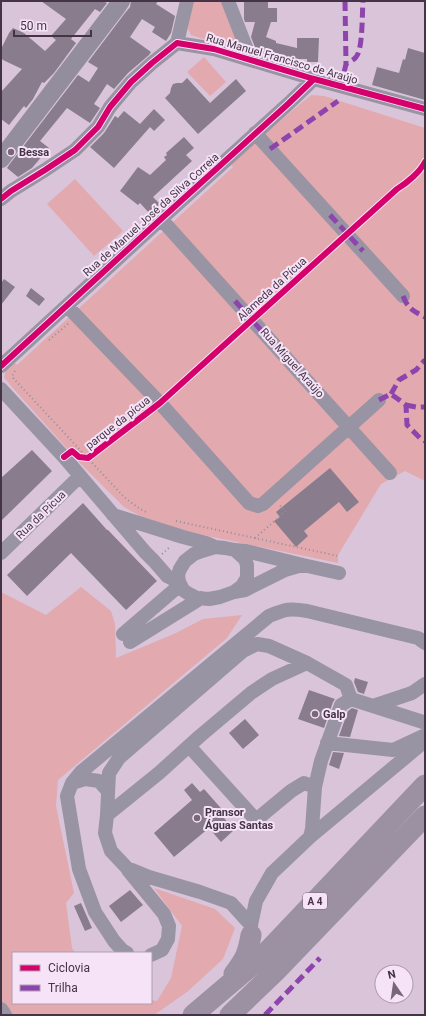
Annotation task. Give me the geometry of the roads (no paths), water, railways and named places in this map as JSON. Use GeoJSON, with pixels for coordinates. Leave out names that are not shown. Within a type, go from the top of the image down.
{"type":"FeatureCollection","features":[{"type":"Feature","properties":{"kind":"highway","name":"A 4"},"geometry":{"type":"LineString","coordinates":[[196,1013],[265,954],[425,785]]}},
{"type":"Feature","properties":{"kind":"highway","name":"A 4"},"geometry":{"type":"LineString","coordinates":[[230,1015],[280,966],[425,816]]}},
{"type":"Feature","properties":{"kind":"highway"},"geometry":{"type":"LineString","coordinates":[[196,1013],[206,998],[233,975],[244,962],[249,948],[251,930]]}},
{"type":"Feature","properties":{"kind":"main road"},"geometry":{"type":"LineString","coordinates":[[1,159],[121,1]]}},
{"type":"Feature","properties":{"kind":"street"},"geometry":{"type":"LineString","coordinates":[[1,199],[75,150],[98,127],[110,107],[132,82],[152,63],[177,43],[187,1]]}},
{"type":"Feature","properties":{"kind":"street"},"geometry":{"type":"LineString","coordinates":[[228,1],[251,60]]}},
{"type":"Feature","properties":{"kind":"street","name":"Rua Manuel Francisco de Araújo"},"geometry":{"type":"LineString","coordinates":[[177,43],[214,49],[314,79],[425,109]]}},
{"type":"Feature","properties":{"kind":"street","name":"Rua de Manuel José da Silva Correia"},"geometry":{"type":"LineString","coordinates":[[1,366],[314,79]]}},
{"type":"Feature","properties":{"kind":"street"},"geometry":{"type":"LineString","coordinates":[[256,133],[403,296]]}},
{"type":"Feature","properties":{"kind":"street","name":"Rua Miguel Araújo"},"geometry":{"type":"LineString","coordinates":[[161,219],[390,472]]}},
{"type":"Feature","properties":{"kind":"street"},"geometry":{"type":"LineString","coordinates":[[67,306],[160,403],[249,503],[258,506],[263,504],[380,400]]}},
{"type":"Feature","properties":{"kind":"street"},"geometry":{"type":"LineString","coordinates":[[1,389],[64,457],[167,576],[180,584]]}},
{"type":"Feature","properties":{"kind":"street","name":"Rua da Pícua"},"geometry":{"type":"LineString","coordinates":[[1,553],[80,476]]}},
{"type":"Feature","properties":{"kind":"street"},"geometry":{"type":"LineString","coordinates":[[113,515],[215,547],[246,550],[339,573]]}},
{"type":"Feature","properties":{"kind":"street"},"geometry":{"type":"LineString","coordinates":[[215,547],[198,552],[185,561],[180,569],[178,575],[183,590],[197,598],[209,599],[245,590],[285,570],[303,565]]}},
{"type":"Feature","properties":{"kind":"street"},"geometry":{"type":"LineString","coordinates":[[234,592],[242,586],[246,578],[247,571],[245,559],[235,550]]}},
{"type":"Feature","properties":{"kind":"street"},"geometry":{"type":"LineString","coordinates":[[180,584],[126,638],[201,598]]}},
{"type":"Feature","properties":{"kind":"street"},"geometry":{"type":"LineString","coordinates":[[125,952],[114,941],[95,912],[79,869],[67,796],[72,783],[80,772],[269,616],[283,610],[293,609],[307,611],[418,638],[425,643]]}},
{"type":"Feature","properties":{"kind":"street"},"geometry":{"type":"LineString","coordinates":[[152,955],[162,950],[168,939],[170,926],[164,914],[127,868],[111,851],[105,833],[109,773],[119,758],[243,651],[257,644],[269,646],[307,663],[346,685],[351,699]]}},
{"type":"Feature","properties":{"kind":"street"},"geometry":{"type":"LineString","coordinates":[[107,816],[251,693],[272,679],[307,663]]}},
{"type":"Feature","properties":{"kind":"street"},"geometry":{"type":"LineString","coordinates":[[373,706],[412,693],[425,684]]}},
{"type":"Feature","properties":{"kind":"street"},"geometry":{"type":"LineString","coordinates":[[351,699],[425,722]]}},
{"type":"Feature","properties":{"kind":"street"},"geometry":{"type":"LineString","coordinates":[[310,837],[315,787],[321,761],[341,706],[351,699]]}},
{"type":"Feature","properties":{"kind":"street"},"geometry":{"type":"LineString","coordinates":[[327,743],[393,750],[425,735]]}},
{"type":"Feature","properties":{"kind":"street"},"geometry":{"type":"LineString","coordinates":[[251,930],[256,901],[272,873],[310,837],[425,741]]}},
{"type":"Feature","properties":{"kind":"street"},"geometry":{"type":"LineString","coordinates":[[189,746],[256,820],[291,791],[304,783],[315,787]]}},
{"type":"Feature","properties":{"kind":"street"},"geometry":{"type":"LineString","coordinates":[[72,783],[85,779],[99,781],[108,792]]}},
{"type":"Feature","properties":{"kind":"street"},"geometry":{"type":"LineString","coordinates":[[127,868],[149,877],[231,903],[251,930]]}},
{"type":"Feature","properties":{"kind":"street"},"geometry":{"type":"LineString","coordinates":[[1,1008],[5,1015]]}},
{"type":"Feature","properties":{"kind":"place","name":"Bessa"},"geometry":{"type":"Point","coordinates":[11,152]}},
{"type":"Feature","properties":{"kind":"place","name":"Galp"},"geometry":{"type":"Point","coordinates":[315,714]}},
{"type":"Feature","properties":{"kind":"place","name":"Pransor Águas Santas"},"geometry":{"type":"Point","coordinates":[197,818]}}]}
